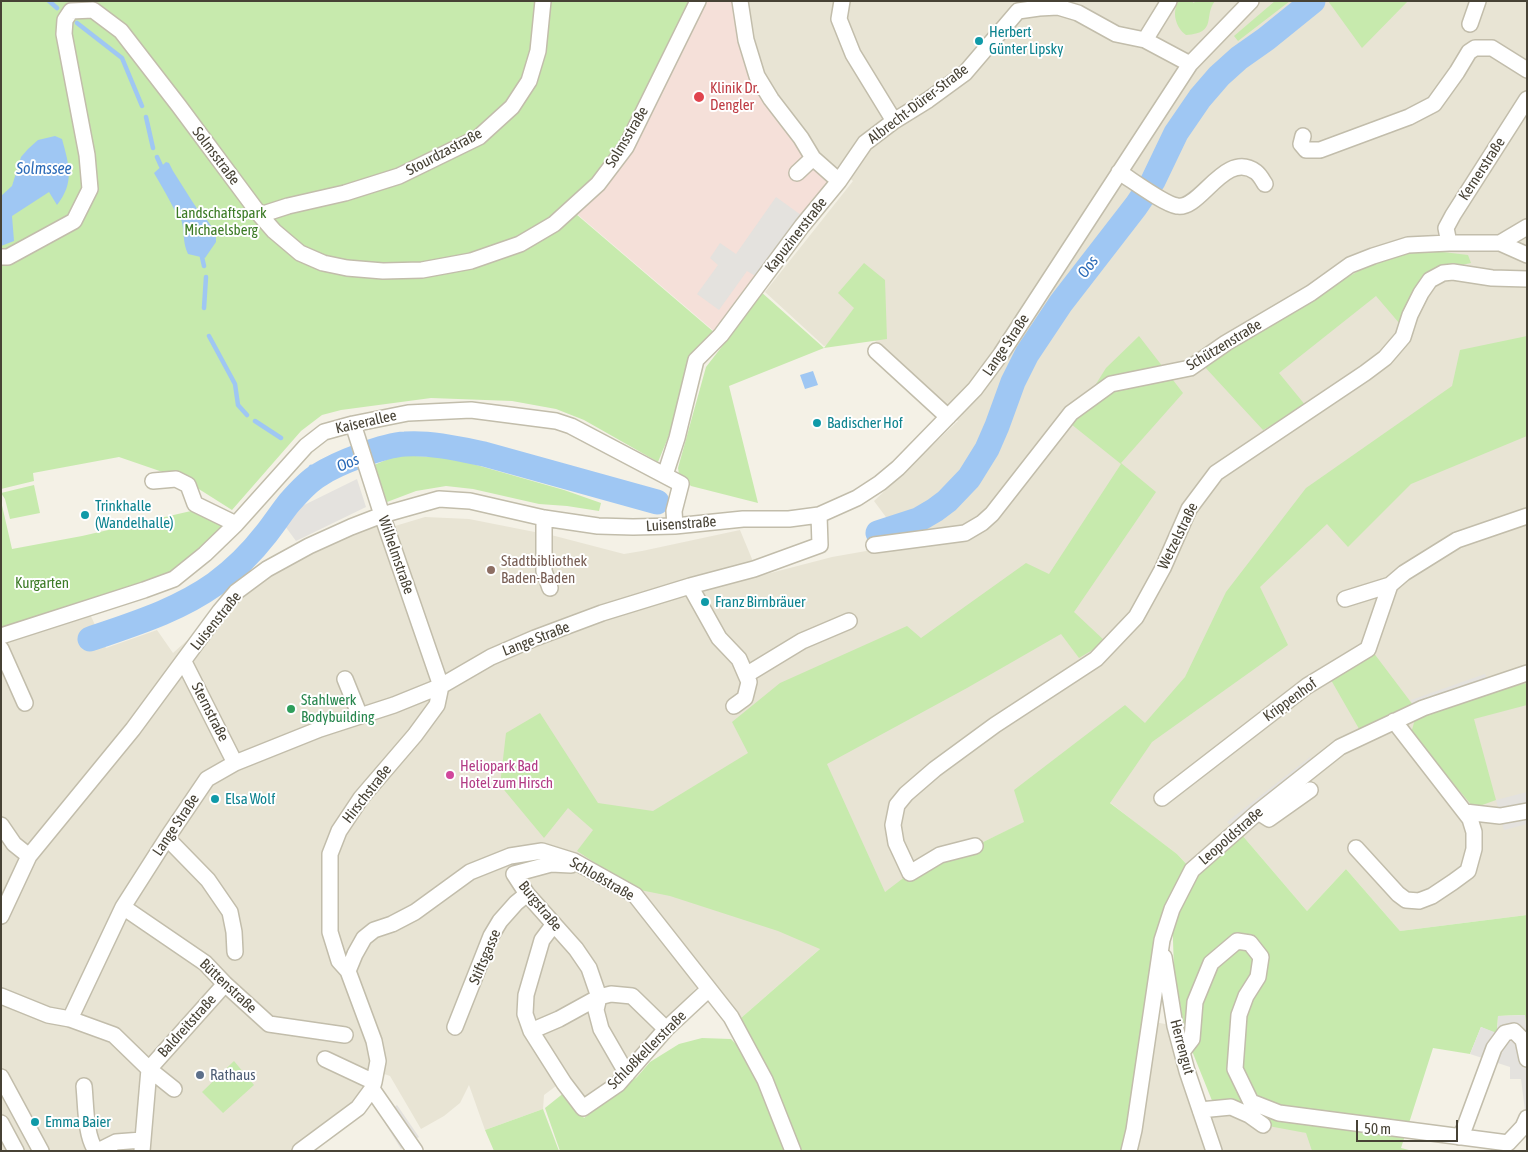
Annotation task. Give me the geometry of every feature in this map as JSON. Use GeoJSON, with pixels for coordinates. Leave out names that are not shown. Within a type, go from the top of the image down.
{"type":"FeatureCollection","features":[{"type":"Feature","properties":{"kind":"street","name":"Stourdzastraße"},"geometry":{"type":"LineString","coordinates":[[260,215],[288,206],[345,193],[399,176],[479,136],[512,107],[529,81],[538,51],[543,1]]}},
{"type":"Feature","properties":{"kind":"street","name":"Solmsstraße"},"geometry":{"type":"LineString","coordinates":[[1,257],[8,257],[74,221],[90,189],[87,155],[64,34],[65,20],[71,11],[94,10],[121,31],[180,106],[260,215],[274,231],[300,253],[323,263],[347,268],[383,271],[422,270],[471,261],[520,244],[554,224],[598,184],[626,147],[698,1]]}},
{"type":"Feature","properties":{"kind":"street"},"geometry":{"type":"LineString","coordinates":[[740,1],[746,40],[757,76],[770,99],[801,138],[813,158],[839,181]]}},
{"type":"Feature","properties":{"kind":"street"},"geometry":{"type":"LineString","coordinates":[[842,1],[839,19],[853,54],[894,121]]}},
{"type":"Feature","properties":{"kind":"street"},"geometry":{"type":"LineString","coordinates":[[1145,40],[1169,1]]}},
{"type":"Feature","properties":{"kind":"street","name":"Lange Straße"},"geometry":{"type":"LineString","coordinates":[[70,1019],[123,906],[207,779],[235,763],[320,729],[394,705],[441,686],[491,657],[535,638],[602,613],[754,569],[820,545],[819,515],[858,498],[880,483],[898,468],[975,389],[1001,354],[1190,64],[1251,1]]}},
{"type":"Feature","properties":{"kind":"street"},"geometry":{"type":"LineString","coordinates":[[1470,24],[1478,1]]}},
{"type":"Feature","properties":{"kind":"street","name":"Albrecht-Dürer-Straße"},"geometry":{"type":"LineString","coordinates":[[839,181],[865,143],[965,73],[1018,12],[1058,7],[1078,13],[1116,34],[1145,40],[1190,64]]}},
{"type":"Feature","properties":{"kind":"street"},"geometry":{"type":"LineString","coordinates":[[1303,136],[1301,144],[1306,150],[1320,150],[1409,117],[1434,104],[1458,72],[1469,52],[1475,48],[1492,48],[1527,70]]}},
{"type":"Feature","properties":{"kind":"street","name":"Kernerstraße"},"geometry":{"type":"LineString","coordinates":[[1448,243],[1446,228],[1453,215],[1527,99]]}},
{"type":"Feature","properties":{"kind":"street"},"geometry":{"type":"LineString","coordinates":[[797,173],[813,158]]}},
{"type":"Feature","properties":{"kind":"street"},"geometry":{"type":"LineString","coordinates":[[1119,172],[1177,206],[1187,205],[1225,172],[1233,169],[1246,167],[1257,172],[1265,184]]}},
{"type":"Feature","properties":{"kind":"street","name":"Kapuzinerstraße"},"geometry":{"type":"LineString","coordinates":[[665,475],[678,438],[696,360],[721,335],[799,224],[839,181]]}},
{"type":"Feature","properties":{"kind":"street"},"geometry":{"type":"LineString","coordinates":[[1500,243],[1527,227]]}},
{"type":"Feature","properties":{"kind":"street"},"geometry":{"type":"LineString","coordinates":[[1500,243],[1527,255]]}},
{"type":"Feature","properties":{"kind":"street","name":"Schützenstraße"},"geometry":{"type":"LineString","coordinates":[[874,544],[965,533],[982,523],[992,514],[1071,413],[1111,384],[1190,368],[1311,292],[1350,265],[1408,245],[1500,243]]}},
{"type":"Feature","properties":{"kind":"street","name":"Wetzelstraße"},"geometry":{"type":"LineString","coordinates":[[975,846],[940,855],[910,873],[896,843],[893,824],[897,806],[906,794],[935,769],[1003,720],[1096,659],[1136,617],[1163,568],[1189,509],[1216,473],[1386,358],[1403,337],[1410,315],[1430,280],[1443,273],[1453,272],[1492,278],[1527,279]]}},
{"type":"Feature","properties":{"kind":"street"},"geometry":{"type":"LineString","coordinates":[[876,351],[948,417]]}},
{"type":"Feature","properties":{"kind":"street","name":"Kaiserallee"},"geometry":{"type":"LineString","coordinates":[[1,636],[174,579],[205,554],[236,524],[306,446],[324,432],[408,413],[471,410],[556,421],[571,426],[681,484],[674,511],[675,526]]}},
{"type":"Feature","properties":{"kind":"street","name":"Wilhelmstraße"},"geometry":{"type":"LineString","coordinates":[[353,424],[441,686]]}},
{"type":"Feature","properties":{"kind":"street"},"geometry":{"type":"LineString","coordinates":[[153,481],[176,479],[188,485],[195,504],[236,524]]}},
{"type":"Feature","properties":{"kind":"street","name":"Luisenstraße"},"geometry":{"type":"LineString","coordinates":[[1,916],[29,856],[133,729],[220,611],[236,592],[267,569],[309,546],[382,515],[439,500],[470,500],[544,518],[598,526],[675,526],[743,519],[819,515]]}},
{"type":"Feature","properties":{"kind":"street"},"geometry":{"type":"LineString","coordinates":[[1345,599],[1390,585],[1404,573],[1457,540],[1527,516]]}},
{"type":"Feature","properties":{"kind":"street"},"geometry":{"type":"LineString","coordinates":[[544,518],[544,571],[550,588]]}},
{"type":"Feature","properties":{"kind":"street","name":"Krippenhof"},"geometry":{"type":"LineString","coordinates":[[1162,798],[1307,686],[1368,649],[1390,585]]}},
{"type":"Feature","properties":{"kind":"street"},"geometry":{"type":"LineString","coordinates":[[690,586],[719,638],[739,659],[749,682],[745,698],[734,706]]}},
{"type":"Feature","properties":{"kind":"street"},"geometry":{"type":"LineString","coordinates":[[746,675],[802,641],[849,621]]}},
{"type":"Feature","properties":{"kind":"street"},"geometry":{"type":"LineString","coordinates":[[2,650],[25,703]]}},
{"type":"Feature","properties":{"kind":"street","name":"Sternstraße"},"geometry":{"type":"LineString","coordinates":[[184,662],[235,763]]}},
{"type":"Feature","properties":{"kind":"street","name":"Leopoldstraße"},"geometry":{"type":"LineString","coordinates":[[1129,1151],[1134,1130],[1162,940],[1172,909],[1192,870],[1258,812],[1340,747],[1423,708],[1527,673]]}},
{"type":"Feature","properties":{"kind":"street"},"geometry":{"type":"LineString","coordinates":[[345,679],[360,716]]}},
{"type":"Feature","properties":{"kind":"street","name":"Hirschstraße"},"geometry":{"type":"LineString","coordinates":[[350,967],[338,961],[330,932],[330,854],[339,831],[361,798],[415,735],[437,705],[441,686]]}},
{"type":"Feature","properties":{"kind":"street"},"geometry":{"type":"LineString","coordinates":[[1356,848],[1398,894],[1406,900],[1419,901],[1432,896],[1468,871],[1474,849],[1474,832],[1470,819],[1394,721]]}},
{"type":"Feature","properties":{"kind":"street"},"geometry":{"type":"LineString","coordinates":[[1258,812],[1269,818],[1310,790]]}},
{"type":"Feature","properties":{"kind":"street"},"geometry":{"type":"LineString","coordinates":[[1465,812],[1500,816],[1527,811]]}},
{"type":"Feature","properties":{"kind":"street"},"geometry":{"type":"LineString","coordinates":[[1,825],[14,844],[29,856]]}},
{"type":"Feature","properties":{"kind":"street"},"geometry":{"type":"LineString","coordinates":[[167,838],[208,880],[230,912],[235,952]]}},
{"type":"Feature","properties":{"kind":"street","name":"Schloßstraße"},"geometry":{"type":"LineString","coordinates":[[350,967],[364,938],[374,930],[392,924],[415,912],[470,872],[510,856],[542,852],[574,861],[635,896],[731,1017],[756,1061],[772,1095],[793,1151]]}},
{"type":"Feature","properties":{"kind":"street","name":"Burgstraße"},"geometry":{"type":"LineString","coordinates":[[583,866],[551,864],[514,874],[527,894],[589,968],[600,997],[596,1010],[602,1029],[627,1074]]}},
{"type":"Feature","properties":{"kind":"street","name":"Stiftsgasse"},"geometry":{"type":"LineString","coordinates":[[455,1027],[491,936],[516,903],[527,894]]}},
{"type":"Feature","properties":{"kind":"street","name":"Büttenstraße"},"geometry":{"type":"LineString","coordinates":[[123,906],[205,962],[225,984],[269,1024],[345,1034]]}},
{"type":"Feature","properties":{"kind":"street"},"geometry":{"type":"LineString","coordinates":[[554,924],[542,940],[526,995],[525,1014],[531,1031],[560,1019],[600,997],[611,994],[632,996],[666,1029]]}},
{"type":"Feature","properties":{"kind":"street","name":"Herrengut"},"geometry":{"type":"LineString","coordinates":[[1162,940],[1175,1026],[1214,1151]]}},
{"type":"Feature","properties":{"kind":"street"},"geometry":{"type":"LineString","coordinates":[[1182,1052],[1192,1039],[1195,1002],[1212,963],[1237,941],[1250,943],[1260,957],[1258,977],[1246,996],[1239,1015],[1235,1069],[1251,1102],[1279,1113],[1508,1143],[1523,1127],[1527,1118]]}},
{"type":"Feature","properties":{"kind":"street"},"geometry":{"type":"LineString","coordinates":[[300,1151],[317,1146],[358,1108],[373,1086],[378,1061],[374,1041],[350,967]]}},
{"type":"Feature","properties":{"kind":"street","name":"Baldreitstraße"},"geometry":{"type":"LineString","coordinates":[[149,1069],[225,984]]}},
{"type":"Feature","properties":{"kind":"street","name":"Schloßkellerstraße"},"geometry":{"type":"LineString","coordinates":[[531,1031],[564,1083],[583,1108],[618,1084],[666,1029],[709,989]]}},
{"type":"Feature","properties":{"kind":"street"},"geometry":{"type":"LineString","coordinates":[[1,996],[48,1015],[70,1019],[114,1035],[149,1069],[174,1089]]}},
{"type":"Feature","properties":{"kind":"street"},"geometry":{"type":"LineString","coordinates":[[1459,1137],[1464,1129],[1494,1048],[1504,1032],[1514,1031],[1523,1040],[1527,1059]]}},
{"type":"Feature","properties":{"kind":"street"},"geometry":{"type":"LineString","coordinates":[[325,1059],[373,1086],[415,1151]]}},
{"type":"Feature","properties":{"kind":"street"},"geometry":{"type":"LineString","coordinates":[[84,1086],[87,1124],[93,1147],[97,1151],[116,1142],[142,1146],[149,1069]]}},
{"type":"Feature","properties":{"kind":"street"},"geometry":{"type":"LineString","coordinates":[[1,1077],[40,1151]]}},
{"type":"Feature","properties":{"kind":"street"},"geometry":{"type":"LineString","coordinates":[[1200,1110],[1231,1107],[1249,1115],[1263,1125]]}},
{"type":"Feature","properties":{"kind":"street"},"geometry":{"type":"LineString","coordinates":[[1,1124],[16,1151]]}},
{"type":"Feature","properties":{"kind":"shaded area"},"geometry":{"type":"Polygon","coordinates":[[[697,1],[738,1],[755,81],[839,181],[715,332],[570,208],[620,144],[697,1]]]}},
{"type":"Feature","properties":{"kind":"shaded area"},"geometry":{"type":"Polygon","coordinates":[[[742,1],[1527,1],[1527,915],[1400,931],[1346,869],[1307,911],[1242,835],[1198,876],[1177,854],[1088,785],[1076,796],[1053,809],[885,892],[741,1018],[708,974],[618,1079],[582,1103],[564,1080],[544,1095],[543,1109],[485,1130],[469,1085],[460,1103],[444,1116],[421,1129],[390,1076],[373,1070],[355,1102],[310,1151],[1,1151],[1,636],[87,608],[106,648],[157,630],[173,653],[220,611],[236,592],[382,515],[385,529],[425,517],[469,519],[555,536],[624,554],[740,530],[759,576],[832,557],[906,544],[874,501],[958,421],[871,337],[824,346],[765,292],[853,181],[817,152],[767,83],[742,1]]]}},
{"type":"Feature","properties":{"kind":"shaded area"},"geometry":{"type":"Polygon","coordinates":[[[776,197],[801,215],[757,277],[747,271],[719,310],[697,294],[718,265],[710,258],[720,243],[736,254],[776,197]]]}},
{"type":"Feature","properties":{"kind":"shaded area"},"geometry":{"type":"Polygon","coordinates":[[[357,479],[366,507],[296,541],[285,526],[298,508],[357,479]]]}},
{"type":"Feature","properties":{"kind":"shaded area"},"geometry":{"type":"Polygon","coordinates":[[[1485,674],[1487,678],[1413,705],[1411,700],[1485,674]]]}},
{"type":"Feature","properties":{"kind":"shaded area"},"geometry":{"type":"Polygon","coordinates":[[[1310,757],[1313,761],[1231,826],[1227,822],[1310,757]]]}},
{"type":"Feature","properties":{"kind":"shaded area"},"geometry":{"type":"Polygon","coordinates":[[[1527,792],[1527,824],[1504,830],[1496,800],[1527,792]]]}},
{"type":"Feature","properties":{"kind":"shaded area"},"geometry":{"type":"Polygon","coordinates":[[[1525,1015],[1527,1038],[1527,1112],[1525,1111],[1521,1079],[1510,1079],[1510,1067],[1470,1054],[1481,1027],[1497,1033],[1498,1016],[1525,1015]]]}},
{"type":"Feature","properties":{"kind":"shaded area"},"geometry":{"type":"Polygon","coordinates":[[[1150,1021],[1175,1026],[1200,1110],[1231,1107],[1306,1133],[1385,1151],[1129,1151],[1150,1021]]]}},
{"type":"Feature","properties":{"kind":"shaded area"},"geometry":{"type":"Polygon","coordinates":[[[397,1105],[419,1137],[401,1149],[381,1117],[397,1105]]]}},
{"type":"Feature","properties":{"kind":"green space","name":"Landschaftspark Michaelsberg"},"geometry":{"type":"Polygon","coordinates":[[[1,1],[695,1],[620,144],[569,208],[715,333],[689,364],[670,433],[658,462],[584,420],[556,409],[512,401],[431,398],[341,410],[322,415],[301,431],[232,510],[183,479],[119,457],[33,473],[34,481],[1,489],[1,1]]]}},
{"type":"Feature","properties":{"kind":"green space"},"geometry":{"type":"Polygon","coordinates":[[[1179,1],[1191,1],[1194,3],[1195,1],[1215,1],[1208,23],[1202,31],[1186,35],[1182,32],[1177,24],[1175,15],[1179,1]]]}},
{"type":"Feature","properties":{"kind":"green space"},"geometry":{"type":"Polygon","coordinates":[[[1275,1],[1290,1],[1238,41],[1234,36],[1275,1]]]}},
{"type":"Feature","properties":{"kind":"green space"},"geometry":{"type":"Polygon","coordinates":[[[1328,1],[1408,1],[1362,48],[1328,1]]]}},
{"type":"Feature","properties":{"kind":"green space"},"geometry":{"type":"Polygon","coordinates":[[[1418,249],[1468,255],[1471,263],[1434,271],[1400,324],[1376,296],[1279,373],[1306,406],[1263,430],[1203,365],[1372,263],[1418,249]]]}},
{"type":"Feature","properties":{"kind":"green space"},"geometry":{"type":"Polygon","coordinates":[[[864,263],[885,280],[887,339],[824,348],[854,308],[838,293],[864,263]]]}},
{"type":"Feature","properties":{"kind":"green space"},"geometry":{"type":"Polygon","coordinates":[[[760,291],[824,348],[729,386],[758,503],[691,486],[679,474],[678,468],[706,367],[760,291]]]}},
{"type":"Feature","properties":{"kind":"green space"},"geometry":{"type":"Polygon","coordinates":[[[1139,336],[1183,393],[1121,463],[1156,492],[1074,612],[1106,642],[1079,658],[1061,634],[967,688],[827,764],[885,892],[910,873],[975,846],[1024,822],[1014,790],[1125,705],[1145,723],[1185,677],[1226,592],[1306,488],[1452,386],[1460,350],[1527,336],[1527,436],[1411,484],[1348,547],[1327,524],[1260,587],[1288,645],[1152,742],[1110,803],[1177,854],[1192,870],[1174,906],[1198,876],[1242,835],[1307,911],[1346,869],[1400,931],[1527,915],[1527,1038],[1525,1015],[1498,1016],[1497,1034],[1481,1027],[1470,1054],[1433,1048],[1401,1148],[1413,1151],[1312,1151],[1306,1133],[1263,1125],[1215,1108],[1186,1036],[1174,970],[1172,911],[1129,1151],[799,1151],[772,1077],[741,1018],[820,949],[778,931],[670,896],[635,889],[577,851],[593,830],[568,808],[544,838],[500,785],[506,733],[540,713],[598,803],[653,811],[748,753],[732,722],[780,683],[907,626],[921,638],[1026,563],[1049,574],[1121,464],[1071,424],[1106,368],[1139,336]]]}},
{"type":"Feature","properties":{"kind":"green space"},"geometry":{"type":"Polygon","coordinates":[[[398,455],[452,458],[564,490],[601,503],[599,511],[539,504],[473,489],[446,486],[416,491],[387,502],[374,465],[398,455]]]}},
{"type":"Feature","properties":{"kind":"green space"},"geometry":{"type":"Polygon","coordinates":[[[34,485],[40,513],[10,519],[5,499],[1,493],[34,485]]]}},
{"type":"Feature","properties":{"kind":"green space","name":"Kurgarten"},"geometry":{"type":"Polygon","coordinates":[[[1,501],[12,549],[82,536],[191,511],[199,506],[236,524],[174,579],[1,636],[1,501]]]}},
{"type":"Feature","properties":{"kind":"green space"},"geometry":{"type":"Polygon","coordinates":[[[1373,652],[1413,705],[1362,734],[1331,680],[1373,652]]]}},
{"type":"Feature","properties":{"kind":"green space"},"geometry":{"type":"Polygon","coordinates":[[[1527,683],[1527,705],[1474,719],[1496,800],[1474,808],[1411,733],[1416,716],[1469,697],[1527,683]]]}},
{"type":"Feature","properties":{"kind":"green space"},"geometry":{"type":"Polygon","coordinates":[[[702,1038],[731,1039],[744,1052],[765,1096],[786,1151],[560,1151],[545,1108],[565,1092],[584,1118],[637,1077],[650,1062],[679,1044],[702,1038]]]}},
{"type":"Feature","properties":{"kind":"green space"},"geometry":{"type":"Polygon","coordinates":[[[234,1061],[254,1085],[223,1113],[202,1092],[234,1061]]]}},
{"type":"Feature","properties":{"kind":"green space"},"geometry":{"type":"Polygon","coordinates":[[[543,1109],[559,1151],[494,1151],[485,1130],[543,1109]]]}},
{"type":"Feature","properties":{"kind":"water","name":"Solmssee"},"geometry":{"type":"Polygon","coordinates":[[[55,136],[62,139],[67,157],[69,173],[63,197],[57,205],[49,192],[12,216],[14,241],[1,246],[1,196],[12,186],[21,157],[28,149],[38,140],[55,136]]]}},
{"type":"Feature","properties":{"kind":"water"},"geometry":{"type":"Polygon","coordinates":[[[166,162],[169,163],[202,216],[216,233],[216,242],[205,258],[188,254],[180,218],[154,173],[166,162]]]}},
{"type":"Feature","properties":{"kind":"water"},"geometry":{"type":"Polygon","coordinates":[[[813,371],[818,385],[805,389],[800,375],[813,371]]]}},
{"type":"Feature","properties":{"kind":"waterway"},"geometry":{"type":"LineString","coordinates":[[49,1],[57,8]]}},
{"type":"Feature","properties":{"kind":"waterway","name":"Oos"},"geometry":{"type":"LineString","coordinates":[[878,533],[918,520],[935,510],[947,501],[969,478],[987,449],[1013,382],[1027,354],[1061,303],[1153,181],[1176,133],[1200,98],[1219,76],[1239,58],[1313,1]]}},
{"type":"Feature","properties":{"kind":"waterway"},"geometry":{"type":"LineString","coordinates":[[77,23],[122,58],[142,106]]}},
{"type":"Feature","properties":{"kind":"waterway"},"geometry":{"type":"LineString","coordinates":[[146,117],[153,148]]}},
{"type":"Feature","properties":{"kind":"waterway"},"geometry":{"type":"LineString","coordinates":[[157,157],[161,166]]}},
{"type":"Feature","properties":{"kind":"waterway"},"geometry":{"type":"LineString","coordinates":[[202,257],[204,266]]}},
{"type":"Feature","properties":{"kind":"waterway"},"geometry":{"type":"LineString","coordinates":[[204,308],[206,277]]}},
{"type":"Feature","properties":{"kind":"waterway"},"geometry":{"type":"LineString","coordinates":[[209,336],[235,384],[238,405],[247,415]]}},
{"type":"Feature","properties":{"kind":"waterway"},"geometry":{"type":"LineString","coordinates":[[255,421],[281,438]]}},
{"type":"Feature","properties":{"kind":"waterway","name":"Oos"},"geometry":{"type":"LineString","coordinates":[[90,639],[154,616],[200,594],[222,579],[249,554],[289,503],[315,477],[361,455],[396,445],[435,445],[484,454],[657,502]]}},
{"type":"Feature","properties":{"kind":"waterway"},"geometry":{"type":"LineString","coordinates":[[311,467],[318,475]]}},
{"type":"Feature","properties":{"kind":"place","name":"Herbert Günter Lipsky"},"geometry":{"type":"Point","coordinates":[979,41]}},
{"type":"Feature","properties":{"kind":"place","name":"Klinik Dr. Dengler"},"geometry":{"type":"Point","coordinates":[699,97]}},
{"type":"Feature","properties":{"kind":"place","name":"Badischer Hof"},"geometry":{"type":"Point","coordinates":[817,423]}},
{"type":"Feature","properties":{"kind":"place","name":"Trinkhalle (Wandelhalle)"},"geometry":{"type":"Point","coordinates":[85,515]}},
{"type":"Feature","properties":{"kind":"place","name":"Stadtbibliothek Baden-Baden"},"geometry":{"type":"Point","coordinates":[491,570]}},
{"type":"Feature","properties":{"kind":"place","name":"Franz Birnbräuer"},"geometry":{"type":"Point","coordinates":[705,602]}},
{"type":"Feature","properties":{"kind":"place","name":"Stahlwerk Bodybuilding"},"geometry":{"type":"Point","coordinates":[291,709]}},
{"type":"Feature","properties":{"kind":"place","name":"Heliopark Bad Hotel zum Hirsch"},"geometry":{"type":"Point","coordinates":[450,775]}},
{"type":"Feature","properties":{"kind":"place","name":"Elsa Wolf"},"geometry":{"type":"Point","coordinates":[215,799]}},
{"type":"Feature","properties":{"kind":"place","name":"Rathaus"},"geometry":{"type":"Point","coordinates":[200,1075]}},
{"type":"Feature","properties":{"kind":"place","name":"Emma Baier"},"geometry":{"type":"Point","coordinates":[35,1122]}}]}
